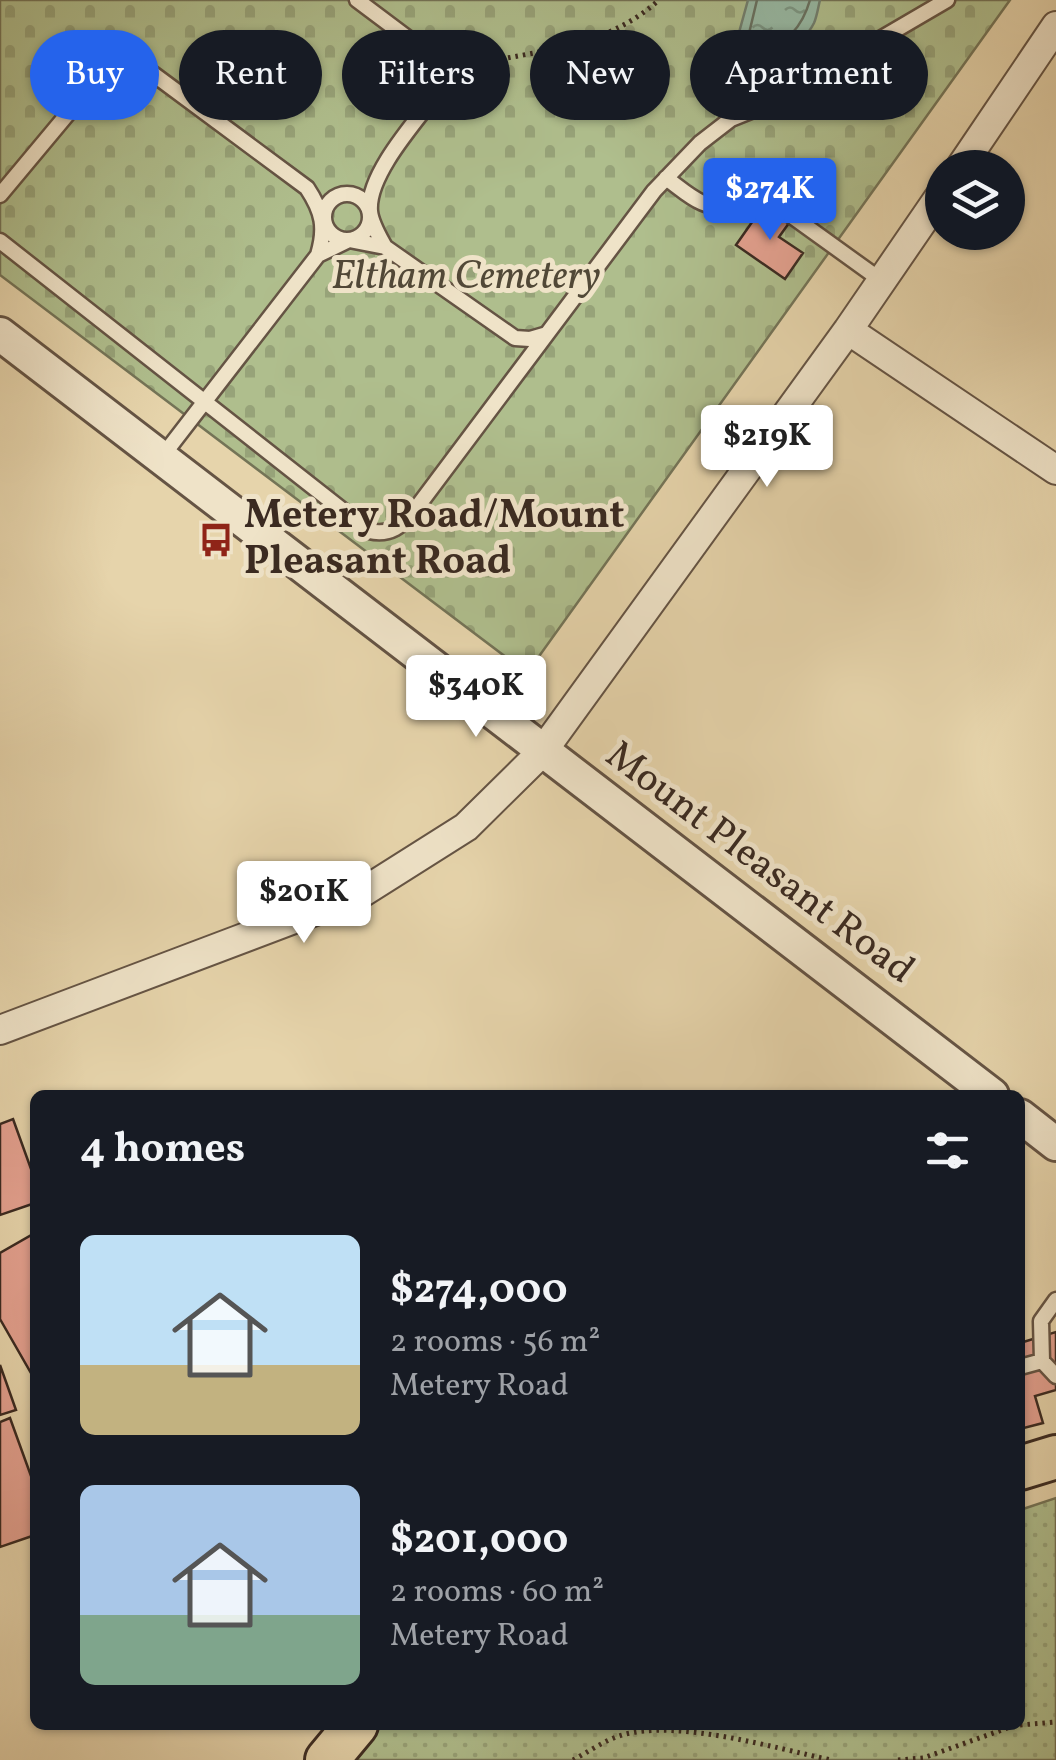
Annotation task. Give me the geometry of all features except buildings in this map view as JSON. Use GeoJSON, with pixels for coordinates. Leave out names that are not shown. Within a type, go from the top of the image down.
{"type":"FeatureCollection","features":[{"type":"Feature","properties":{"kind":"main road"},"geometry":{"type":"LineString","coordinates":[[1025,1466],[1056,1457]]}},
{"type":"Feature","properties":{"kind":"main road"},"geometry":{"type":"LineString","coordinates":[[1025,1483],[1056,1476]]}},
{"type":"Feature","properties":{"kind":"main road"},"geometry":{"type":"LineString","coordinates":[[327,1760],[352,1730]]}},
{"type":"Feature","properties":{"kind":"street"},"geometry":{"type":"LineString","coordinates":[[972,150],[1056,26]]}},
{"type":"Feature","properties":{"kind":"street"},"geometry":{"type":"LineString","coordinates":[[0,1030],[360,894],[466,827],[542,752],[925,218]]}},
{"type":"Feature","properties":{"kind":"street"},"geometry":{"type":"LineString","coordinates":[[848,330],[1056,470]]}},
{"type":"Feature","properties":{"kind":"street","name":"Mount Pleasant Road"},"geometry":{"type":"LineString","coordinates":[[0,334],[985,1090]]}},
{"type":"Feature","properties":{"kind":"street"},"geometry":{"type":"LineString","coordinates":[[1025,1120],[1056,1144]]}},
{"type":"Feature","properties":{"kind":"lane"},"geometry":{"type":"LineString","coordinates":[[356,0],[397,30]]}},
{"type":"Feature","properties":{"kind":"lane"},"geometry":{"type":"LineString","coordinates":[[0,241],[369,531],[381,534],[406,520],[666,178],[700,143],[731,119],[816,85],[882,38],[946,0]]}},
{"type":"Feature","properties":{"kind":"lane"},"geometry":{"type":"LineString","coordinates":[[0,195],[110,62],[121,56],[133,59],[307,188],[328,232],[342,240],[385,247],[515,338],[546,334]]}},
{"type":"Feature","properties":{"kind":"lane"},"geometry":{"type":"LineString","coordinates":[[318,255],[368,228],[372,194],[380,172],[418,120]]}},
{"type":"Feature","properties":{"kind":"lane"},"geometry":{"type":"LineString","coordinates":[[161,458],[318,255],[328,203],[380,172]]}},
{"type":"Feature","properties":{"kind":"lane"},"geometry":{"type":"LineString","coordinates":[[666,178],[712,207],[764,196],[882,281]]}},
{"type":"Feature","properties":{"kind":"lane"},"geometry":{"type":"LineString","coordinates":[[307,188],[356,195],[368,205],[385,247]]}},
{"type":"Feature","properties":{"kind":"lane"},"geometry":{"type":"LineString","coordinates":[[515,338],[523,366]]}},
{"type":"Feature","properties":{"kind":"lane"},"geometry":{"type":"LineString","coordinates":[[1056,1300],[1041,1322],[1042,1361],[1056,1376]]}},
{"type":"Feature","properties":{"kind":"lane"},"geometry":{"type":"LineString","coordinates":[[1025,1366],[1042,1361]]}},
{"type":"Feature","properties":{"kind":"path"},"geometry":{"type":"LineString","coordinates":[[510,58],[614,32],[638,19],[659,0]]}},
{"type":"Feature","properties":{"kind":"path"},"geometry":{"type":"LineString","coordinates":[[1025,1724],[1056,1722]]}},
{"type":"Feature","properties":{"kind":"path"},"geometry":{"type":"LineString","coordinates":[[573,1760],[622,1736],[666,1730],[711,1734],[831,1760]]}},
{"type":"Feature","properties":{"kind":"path"},"geometry":{"type":"LineString","coordinates":[[898,1760],[923,1758],[1004,1730]]}},
{"type":"Feature","properties":{"kind":"green space","name":"Eltham Cemetery"},"geometry":{"type":"Polygon","coordinates":[[[0,0],[1010,0],[928,114],[928,30],[690,30],[690,120],[924,120],[527,673],[0,275],[0,0]]]}},
{"type":"Feature","properties":{"kind":"green space"},"geometry":{"type":"Polygon","coordinates":[[[1056,1498],[1056,1760],[346,1760],[373,1730],[1025,1730],[1025,1508],[1056,1498]]]}},
{"type":"Feature","properties":{"kind":"water"},"geometry":{"type":"Polygon","coordinates":[[[748,0],[820,0],[809,30],[740,30],[748,0]]]}},
{"type":"Feature","properties":{"kind":"place","name":"Metery Road/Mount Pleasant Road"},"geometry":{"type":"Point","coordinates":[216,540]}}]}
